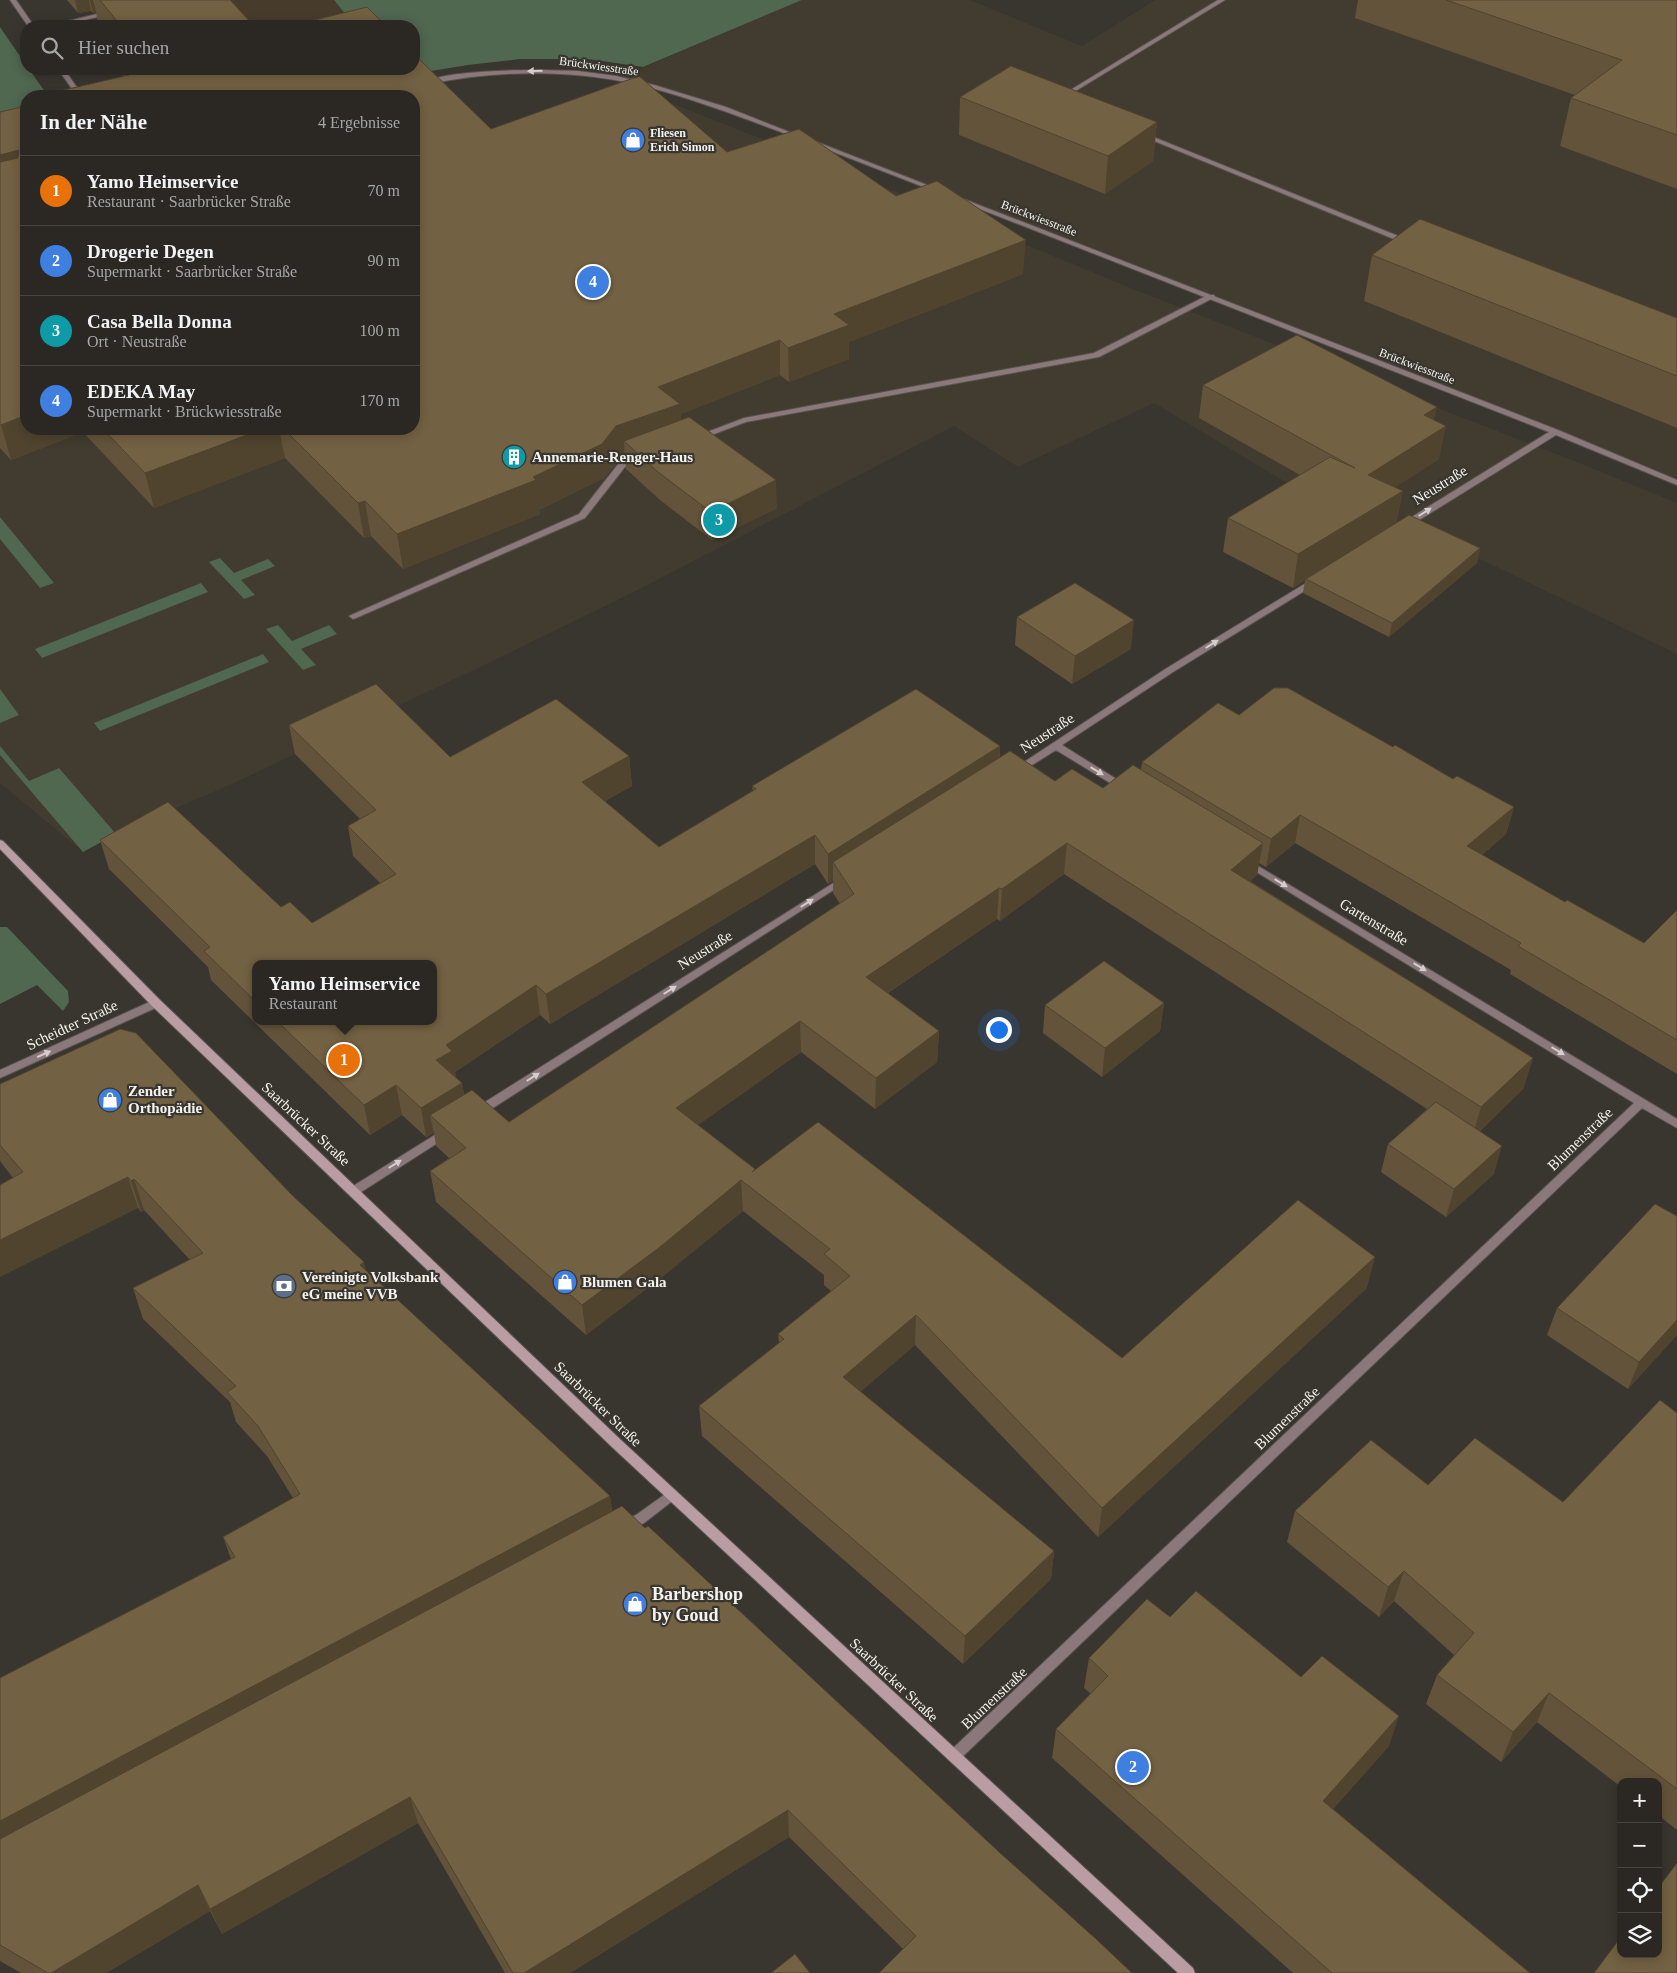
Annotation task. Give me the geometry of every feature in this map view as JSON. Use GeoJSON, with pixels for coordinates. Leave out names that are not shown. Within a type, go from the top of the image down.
{"type":"FeatureCollection","features":[{"type":"Feature","properties":{"kind":"main road","name":"Saarbrücker Straße"},"geometry":{"type":"LineString","coordinates":[[0,843],[156,1003],[671,1494],[1188,1973]]}},
{"type":"Feature","properties":{"kind":"street"},"geometry":{"type":"LineString","coordinates":[[13,0],[27,20]]}},
{"type":"Feature","properties":{"kind":"street"},"geometry":{"type":"LineString","coordinates":[[1067,104],[1057,100],[1222,0]]}},
{"type":"Feature","properties":{"kind":"street"},"geometry":{"type":"LineString","coordinates":[[77,20],[117,11]]}},
{"type":"Feature","properties":{"kind":"street","name":"Brückwiesstraße"},"geometry":{"type":"LineString","coordinates":[[418,85],[476,75],[518,72],[554,71],[619,78],[710,102],[942,192]]}},
{"type":"Feature","properties":{"kind":"street"},"geometry":{"type":"LineString","coordinates":[[65,75],[76,90]]}},
{"type":"Feature","properties":{"kind":"street"},"geometry":{"type":"LineString","coordinates":[[1140,134],[1418,246]]}},
{"type":"Feature","properties":{"kind":"street","name":"Brückwiesstraße"},"geometry":{"type":"LineString","coordinates":[[951,196],[1555,432],[1677,483]]}},
{"type":"Feature","properties":{"kind":"street"},"geometry":{"type":"LineString","coordinates":[[687,441],[744,420],[1096,355],[1211,297]]}},
{"type":"Feature","properties":{"kind":"street","name":"Neustraße"},"geometry":{"type":"LineString","coordinates":[[1400,528],[1555,432]]}},
{"type":"Feature","properties":{"kind":"street"},"geometry":{"type":"LineString","coordinates":[[352,616],[582,516],[622,465],[650,455]]}},
{"type":"Feature","properties":{"kind":"street","name":"Neustraße"},"geometry":{"type":"LineString","coordinates":[[1012,773],[1170,670],[1323,575]]}},
{"type":"Feature","properties":{"kind":"street"},"geometry":{"type":"LineString","coordinates":[[1055,746],[1132,792]]}},
{"type":"Feature","properties":{"kind":"street","name":"Gartenstraße"},"geometry":{"type":"LineString","coordinates":[[1242,859],[1677,1124]]}},
{"type":"Feature","properties":{"kind":"street","name":"Neustraße"},"geometry":{"type":"LineString","coordinates":[[354,1191],[852,875]]}},
{"type":"Feature","properties":{"kind":"street","name":"Scheidter Straße"},"geometry":{"type":"LineString","coordinates":[[0,1074],[156,1003]]}},
{"type":"Feature","properties":{"kind":"street","name":"Blumenstraße"},"geometry":{"type":"LineString","coordinates":[[954,1756],[1641,1102]]}},
{"type":"Feature","properties":{"kind":"street"},"geometry":{"type":"LineString","coordinates":[[618,1530],[640,1519],[671,1494]]}},
{"type":"Feature","properties":{"kind":"shaded area"},"geometry":{"type":"Polygon","coordinates":[[[201,0],[334,0],[350,20],[113,20],[201,0]]]}},
{"type":"Feature","properties":{"kind":"shaded area"},"geometry":{"type":"Polygon","coordinates":[[[802,0],[970,0],[1082,46],[1155,0],[1677,0],[1677,483],[1555,432],[710,103],[619,78],[802,0]]]}},
{"type":"Feature","properties":{"kind":"shaded area"},"geometry":{"type":"Polygon","coordinates":[[[663,100],[945,211],[1128,287],[1677,503],[1677,654],[1413,527],[1380,539],[1154,403],[1018,467],[954,426],[632,593],[474,670],[232,784],[116,834],[83,852],[0,783],[0,291],[20,397],[20,435],[420,435],[420,421],[663,100]]]}},
{"type":"Feature","properties":{"kind":"green space"},"geometry":{"type":"Polygon","coordinates":[[[334,0],[802,0],[643,67],[588,59],[520,59],[420,73],[420,20],[350,20],[334,0]]]}},
{"type":"Feature","properties":{"kind":"green space"},"geometry":{"type":"Polygon","coordinates":[[[0,27],[20,56],[20,75],[33,75],[44,90],[20,90],[20,134],[0,139],[0,27]]]}},
{"type":"Feature","properties":{"kind":"green space"},"geometry":{"type":"Polygon","coordinates":[[[0,517],[54,583],[40,588],[0,539],[0,517]]]}},
{"type":"Feature","properties":{"kind":"green space"},"geometry":{"type":"Polygon","coordinates":[[[220,558],[234,573],[268,559],[275,566],[241,580],[255,595],[244,599],[209,562],[220,558]]]}},
{"type":"Feature","properties":{"kind":"green space"},"geometry":{"type":"Polygon","coordinates":[[[201,583],[208,592],[42,658],[35,649],[201,583]]]}},
{"type":"Feature","properties":{"kind":"green space"},"geometry":{"type":"Polygon","coordinates":[[[278,625],[292,641],[329,625],[337,634],[301,649],[316,665],[303,670],[266,629],[278,625]]]}},
{"type":"Feature","properties":{"kind":"green space"},"geometry":{"type":"Polygon","coordinates":[[[263,654],[269,662],[100,731],[94,723],[263,654]]]}},
{"type":"Feature","properties":{"kind":"green space"},"geometry":{"type":"Polygon","coordinates":[[[0,689],[19,715],[0,723],[0,689]]]}},
{"type":"Feature","properties":{"kind":"green space"},"geometry":{"type":"Polygon","coordinates":[[[0,746],[29,781],[59,768],[116,834],[83,852],[0,755],[0,746]]]}},
{"type":"Feature","properties":{"kind":"green space"},"geometry":{"type":"Polygon","coordinates":[[[0,927],[7,927],[68,991],[69,1002],[63,1011],[37,985],[0,1004],[0,927]]]}},
{"type":"Feature","properties":{"kind":"building"},"geometry":{"type":"Polygon","coordinates":[[[100,0],[230,0],[248,20],[116,20],[100,0]]]}},
{"type":"Feature","properties":{"kind":"building"},"geometry":{"type":"Polygon","coordinates":[[[1446,0],[1677,0],[1677,135],[1571,98],[1622,60],[1446,0]]]}},
{"type":"Feature","properties":{"kind":"building"},"geometry":{"type":"Polygon","coordinates":[[[367,7],[380,20],[315,20],[367,7]]]}},
{"type":"Feature","properties":{"kind":"building"},"geometry":{"type":"Polygon","coordinates":[[[420,60],[491,129],[639,76],[727,152],[799,129],[896,196],[937,181],[1026,240],[834,314],[849,325],[788,348],[780,340],[658,387],[680,404],[616,426],[602,444],[533,477],[536,480],[397,534],[365,501],[358,503],[290,435],[420,435],[420,90],[64,90],[129,75],[420,75],[420,60]]]}},
{"type":"Feature","properties":{"kind":"building"},"geometry":{"type":"Polygon","coordinates":[[[1011,66],[1157,122],[1108,156],[960,97],[1011,66]]]}},
{"type":"Feature","properties":{"kind":"building"},"geometry":{"type":"Polygon","coordinates":[[[20,107],[20,417],[1,425],[0,162],[18,158],[19,150],[0,155],[0,112],[20,107]]]}},
{"type":"Feature","properties":{"kind":"building"},"geometry":{"type":"Polygon","coordinates":[[[1420,219],[1677,318],[1677,376],[1372,255],[1420,219]]]}},
{"type":"Feature","properties":{"kind":"building"},"geometry":{"type":"Polygon","coordinates":[[[1297,335],[1437,407],[1424,415],[1446,426],[1368,475],[1403,491],[1298,554],[1228,518],[1330,457],[1355,468],[1203,385],[1297,335]]]}},
{"type":"Feature","properties":{"kind":"building"},"geometry":{"type":"Polygon","coordinates":[[[689,417],[776,480],[711,512],[658,472],[624,441],[689,417]]]}},
{"type":"Feature","properties":{"kind":"building"},"geometry":{"type":"Polygon","coordinates":[[[109,435],[247,435],[145,473],[109,435]]]}},
{"type":"Feature","properties":{"kind":"building"},"geometry":{"type":"Polygon","coordinates":[[[1409,515],[1480,548],[1392,623],[1306,579],[1409,515]]]}},
{"type":"Feature","properties":{"kind":"building"},"geometry":{"type":"Polygon","coordinates":[[[1075,583],[1134,620],[1075,656],[1017,617],[1075,583]]]}},
{"type":"Feature","properties":{"kind":"building"},"geometry":{"type":"Polygon","coordinates":[[[376,684],[450,757],[556,699],[629,756],[582,782],[659,847],[756,789],[752,786],[916,689],[1000,746],[828,854],[815,835],[546,994],[536,985],[446,1045],[452,1051],[436,1060],[462,1083],[421,1108],[396,1085],[364,1105],[281,1025],[437,1025],[437,960],[252,960],[252,998],[204,951],[210,947],[100,840],[168,802],[281,907],[290,902],[312,923],[396,874],[348,826],[376,810],[289,725],[376,684]]]}},
{"type":"Feature","properties":{"kind":"building"},"geometry":{"type":"Polygon","coordinates":[[[1274,688],[1288,688],[1393,747],[1395,745],[1453,779],[1457,776],[1514,807],[1467,846],[1565,902],[1567,900],[1644,943],[1677,910],[1677,1040],[1518,946],[1521,943],[1300,815],[1271,839],[1142,762],[1218,703],[1239,715],[1274,688]]]}},
{"type":"Feature","properties":{"kind":"building"},"geometry":{"type":"Polygon","coordinates":[[[1010,751],[1055,781],[1072,769],[1103,788],[1133,765],[1263,843],[1231,870],[1533,1058],[1481,1107],[1067,843],[1002,889],[999,888],[866,977],[939,1031],[876,1078],[800,1021],[676,1108],[755,1169],[752,1172],[818,1122],[1122,1358],[1298,1200],[1375,1257],[1102,1508],[916,1315],[843,1377],[1054,1551],[965,1636],[699,1406],[784,1339],[778,1334],[850,1276],[824,1254],[830,1249],[741,1180],[660,1247],[582,1305],[430,1171],[466,1148],[430,1115],[472,1090],[509,1122],[854,894],[833,862],[1010,751]]]}},
{"type":"Feature","properties":{"kind":"building"},"geometry":{"type":"Polygon","coordinates":[[[1104,961],[1164,1003],[1105,1048],[1045,1005],[1104,961]]]}},
{"type":"Feature","properties":{"kind":"building"},"geometry":{"type":"Polygon","coordinates":[[[120,1029],[136,1033],[293,1196],[364,1262],[360,1265],[610,1496],[0,1821],[0,1678],[235,1557],[223,1537],[300,1494],[258,1426],[227,1392],[236,1386],[133,1288],[203,1253],[134,1179],[131,1181],[128,1177],[0,1240],[0,1185],[23,1172],[0,1145],[0,1084],[120,1029]]]}},
{"type":"Feature","properties":{"kind":"building"},"geometry":{"type":"Polygon","coordinates":[[[1436,1102],[1502,1146],[1454,1189],[1388,1144],[1436,1102]]]}},
{"type":"Feature","properties":{"kind":"building"},"geometry":{"type":"Polygon","coordinates":[[[1655,1204],[1677,1216],[1677,1320],[1639,1362],[1557,1308],[1655,1204]]]}},
{"type":"Feature","properties":{"kind":"building"},"geometry":{"type":"Polygon","coordinates":[[[1660,1400],[1677,1413],[1677,1789],[1549,1693],[1513,1732],[1437,1675],[1474,1633],[1404,1571],[1388,1587],[1295,1511],[1371,1440],[1428,1485],[1475,1438],[1563,1502],[1660,1400]]]}},
{"type":"Feature","properties":{"kind":"building"},"geometry":{"type":"Polygon","coordinates":[[[622,1506],[645,1528],[648,1526],[1132,1973],[879,1973],[916,1936],[788,1810],[524,1973],[513,1973],[410,1797],[210,1909],[198,1885],[51,1973],[0,1945],[0,1839],[622,1506]]]}},
{"type":"Feature","properties":{"kind":"building"},"geometry":{"type":"Polygon","coordinates":[[[1196,1591],[1301,1677],[1322,1656],[1399,1716],[1323,1801],[1530,1973],[1332,1973],[1056,1729],[1108,1676],[1089,1658],[1147,1599],[1170,1617],[1196,1591]]]}},
{"type":"Feature","properties":{"kind":"building"},"geometry":{"type":"Polygon","coordinates":[[[1677,1863],[1677,1973],[1594,1973],[1617,1942],[1617,1958],[1662,1958],[1662,1883],[1677,1863]]]}},
{"type":"Feature","properties":{"kind":"building"},"geometry":{"type":"Polygon","coordinates":[[[795,1954],[810,1973],[771,1973],[795,1954]]]}},
{"type":"Feature","properties":{"kind":"place","name":"Fliesen Erich Simon"},"geometry":{"type":"Point","coordinates":[633,140]}},
{"type":"Feature","properties":{"kind":"place","name":"EDEKA May"},"geometry":{"type":"Point","coordinates":[593,282]}},
{"type":"Feature","properties":{"kind":"place","name":"Annemarie-Renger-Haus"},"geometry":{"type":"Point","coordinates":[514,457]}},
{"type":"Feature","properties":{"kind":"place","name":"Casa Bella Donna"},"geometry":{"type":"Point","coordinates":[719,520]}},
{"type":"Feature","properties":{"kind":"place","name":"Yamo Heimservice"},"geometry":{"type":"Point","coordinates":[344,1060]}},
{"type":"Feature","properties":{"kind":"place","name":"Zender Orthopädie"},"geometry":{"type":"Point","coordinates":[110,1100]}},
{"type":"Feature","properties":{"kind":"place","name":"Blumen Gala"},"geometry":{"type":"Point","coordinates":[565,1282]}},
{"type":"Feature","properties":{"kind":"place","name":"Vereinigte Volksbank eG meine VVB"},"geometry":{"type":"Point","coordinates":[284,1286]}},
{"type":"Feature","properties":{"kind":"place","name":"Barbershop by Goud"},"geometry":{"type":"Point","coordinates":[635,1604]}},
{"type":"Feature","properties":{"kind":"place","name":"Drogerie Degen"},"geometry":{"type":"Point","coordinates":[1133,1767]}}]}
